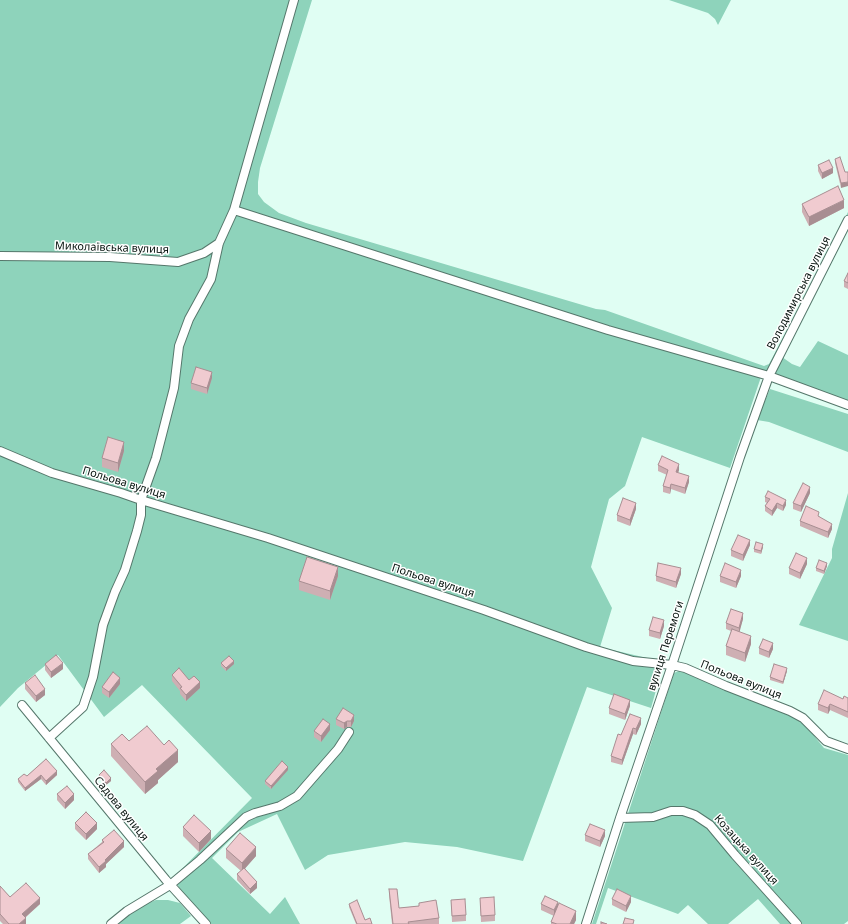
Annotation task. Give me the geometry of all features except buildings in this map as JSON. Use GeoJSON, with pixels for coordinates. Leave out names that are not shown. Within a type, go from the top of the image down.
{"type":"FeatureCollection","features":[{"type":"Feature","properties":{"kind":"street"},"geometry":{"type":"LineString","coordinates":[[49,738],[83,708],[93,677],[103,625],[125,570],[137,531],[141,515],[141,500],[156,458],[174,388],[179,346],[190,319],[212,279],[219,243],[234,210],[294,0]]}},
{"type":"Feature","properties":{"kind":"street"},"geometry":{"type":"LineString","coordinates":[[234,210],[479,290],[608,330],[768,376],[848,405]]}},
{"type":"Feature","properties":{"kind":"street","name":"Володимирська вулиця"},"geometry":{"type":"LineString","coordinates":[[768,376],[848,220]]}},
{"type":"Feature","properties":{"kind":"street","name":"Миколаївська вулиця"},"geometry":{"type":"LineString","coordinates":[[0,256],[110,257],[178,262],[204,253],[219,243]]}},
{"type":"Feature","properties":{"kind":"street","name":"вулиця Перемоги"},"geometry":{"type":"LineString","coordinates":[[586,924],[768,376]]}},
{"type":"Feature","properties":{"kind":"street","name":"Польова вулиця"},"geometry":{"type":"LineString","coordinates":[[0,451],[52,473],[268,538],[484,610],[593,649],[633,661],[672,665],[685,668],[790,711],[803,718],[826,741],[848,749]]}},
{"type":"Feature","properties":{"kind":"street","name":"Садова вулиця"},"geometry":{"type":"LineString","coordinates":[[22,705],[170,885],[206,924]]}},
{"type":"Feature","properties":{"kind":"street"},"geometry":{"type":"LineString","coordinates":[[111,924],[170,885],[200,860],[246,817],[280,806],[297,796],[338,749],[350,732]]}},
{"type":"Feature","properties":{"kind":"street","name":"Козацька вулиця"},"geometry":{"type":"LineString","coordinates":[[620,818],[653,817],[671,811],[683,811],[695,815],[710,825],[734,855],[797,924]]}},
{"type":"Feature","properties":{"kind":"green space"},"geometry":{"type":"Polygon","coordinates":[[[0,0],[312,0],[260,168],[258,194],[264,202],[279,213],[306,223],[596,309],[605,310],[764,366],[769,364],[826,257],[848,212],[848,228],[782,357],[792,364],[800,367],[818,341],[848,355],[848,404],[761,377],[730,468],[642,437],[625,486],[609,499],[591,567],[612,608],[600,647],[664,662],[651,708],[587,687],[523,861],[457,847],[405,842],[328,855],[305,870],[277,814],[238,832],[212,858],[270,914],[285,897],[300,924],[209,924],[181,894],[175,876],[252,798],[142,685],[104,717],[58,655],[18,688],[0,707],[0,0]]]}},
{"type":"Feature","properties":{"kind":"green space"},"geometry":{"type":"Polygon","coordinates":[[[669,0],[731,0],[718,25],[715,19],[708,13],[669,0]]]}},
{"type":"Feature","properties":{"kind":"green space"},"geometry":{"type":"Polygon","coordinates":[[[770,389],[848,414],[848,452],[769,422],[757,420],[770,389]]]}},
{"type":"Feature","properties":{"kind":"green space"},"geometry":{"type":"Polygon","coordinates":[[[848,493],[848,641],[799,625],[832,558],[832,549],[848,493]]]}},
{"type":"Feature","properties":{"kind":"green space"},"geometry":{"type":"Polygon","coordinates":[[[681,670],[801,719],[811,729],[815,737],[824,748],[848,755],[848,921],[844,924],[780,924],[758,899],[728,924],[708,924],[688,905],[678,914],[608,888],[596,924],[592,924],[674,673],[681,670]]]}},
{"type":"Feature","properties":{"kind":"green space"},"geometry":{"type":"Polygon","coordinates":[[[156,900],[168,900],[180,903],[191,916],[180,924],[116,924],[136,908],[156,900]]]}}]}
